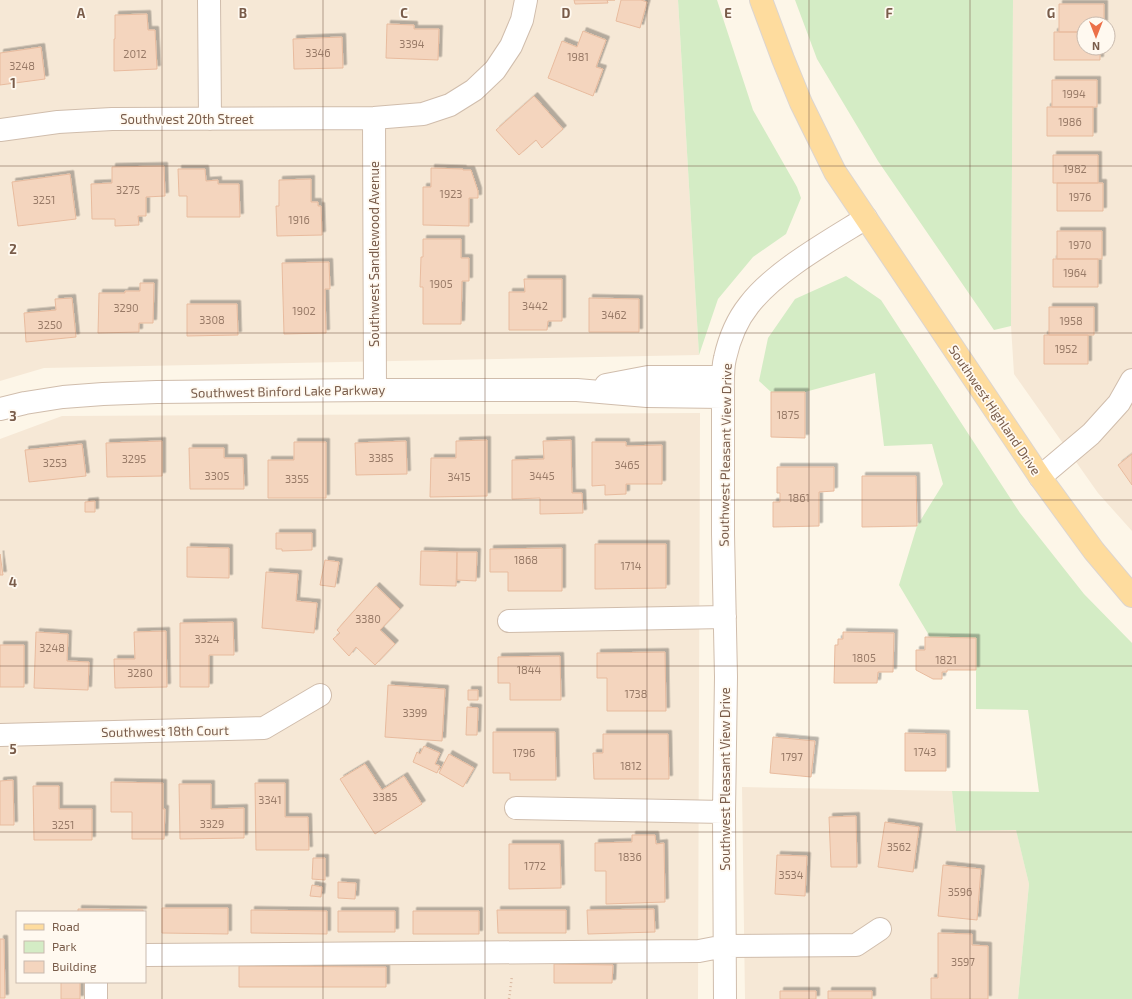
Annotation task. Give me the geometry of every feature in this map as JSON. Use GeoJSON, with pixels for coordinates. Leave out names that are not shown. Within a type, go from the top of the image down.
{"type":"FeatureCollection","features":[{"type":"Feature","properties":{"kind":"main road"},"geometry":{"type":"LineString","coordinates":[[761,0],[783,59],[816,136],[835,172],[866,218]]}},
{"type":"Feature","properties":{"kind":"main road","name":"Southwest Highland Drive"},"geometry":{"type":"LineString","coordinates":[[866,218],[1040,477],[1094,551],[1132,596]]}},
{"type":"Feature","properties":{"kind":"street"},"geometry":{"type":"LineString","coordinates":[[209,0],[210,119]]}},
{"type":"Feature","properties":{"kind":"street","name":"Southwest 20th Street"},"geometry":{"type":"LineString","coordinates":[[0,130],[58,122],[112,119],[374,118],[423,114],[450,105],[474,90],[495,70],[511,46],[522,20],[526,0]]}},
{"type":"Feature","properties":{"kind":"street","name":"Southwest Sandlewood Avenue"},"geometry":{"type":"LineString","coordinates":[[374,118],[375,390]]}},
{"type":"Feature","properties":{"kind":"street","name":"Southwest Pleasant View Drive"},"geometry":{"type":"LineString","coordinates":[[725,999],[724,812],[726,690],[724,617],[723,387],[725,359],[730,341],[738,323],[748,306],[761,290],[799,261],[866,218]]}},
{"type":"Feature","properties":{"kind":"street"},"geometry":{"type":"LineString","coordinates":[[1040,477],[1091,434],[1119,403],[1132,380]]}},
{"type":"Feature","properties":{"kind":"street","name":"Southwest Binford Lake Parkway"},"geometry":{"type":"LineString","coordinates":[[0,409],[25,403],[63,397],[103,394],[375,390],[577,390],[647,396],[723,387]]}},
{"type":"Feature","properties":{"kind":"street"},"geometry":{"type":"LineString","coordinates":[[509,621],[724,617]]}},
{"type":"Feature","properties":{"kind":"street","name":"Southwest 18th Court"},"geometry":{"type":"LineString","coordinates":[[0,735],[264,728],[320,695]]}},
{"type":"Feature","properties":{"kind":"street"},"geometry":{"type":"LineString","coordinates":[[516,808],[724,812]]}},
{"type":"Feature","properties":{"kind":"street"},"geometry":{"type":"LineString","coordinates":[[146,955],[699,951],[725,946],[856,945],[880,928]]}},
{"type":"Feature","properties":{"kind":"street"},"geometry":{"type":"LineString","coordinates":[[96,983],[96,999]]}},
{"type":"Feature","properties":{"kind":"shaded area"},"geometry":{"type":"Polygon","coordinates":[[[0,0],[678,0],[699,355],[44,368],[0,381],[0,0]]]}},
{"type":"Feature","properties":{"kind":"shaded area"},"geometry":{"type":"Polygon","coordinates":[[[1013,0],[1132,0],[1132,531],[1098,493],[1014,374],[1011,326],[1013,0]]]}},
{"type":"Feature","properties":{"kind":"shaded area"},"geometry":{"type":"Polygon","coordinates":[[[700,413],[698,999],[0,999],[0,439],[62,416],[700,413]]]}},
{"type":"Feature","properties":{"kind":"shaded area"},"geometry":{"type":"Polygon","coordinates":[[[742,787],[952,791],[956,831],[1016,829],[1029,884],[1018,999],[745,999],[742,787]]]}},
{"type":"Feature","properties":{"kind":"green space"},"geometry":{"type":"Polygon","coordinates":[[[678,0],[717,0],[753,110],[797,187],[801,198],[786,234],[753,257],[718,299],[699,355],[678,0]]]}},
{"type":"Feature","properties":{"kind":"green space"},"geometry":{"type":"Polygon","coordinates":[[[795,0],[1013,0],[1011,326],[994,330],[878,161],[817,59],[795,0]]]}},
{"type":"Feature","properties":{"kind":"green space"},"geometry":{"type":"Polygon","coordinates":[[[846,276],[881,300],[1020,513],[1084,594],[1132,643],[1132,999],[1018,999],[1029,884],[1016,830],[956,831],[952,791],[1039,792],[1028,710],[976,709],[976,638],[930,637],[899,585],[917,526],[943,484],[932,444],[884,446],[875,373],[805,392],[771,392],[759,381],[768,338],[795,299],[846,276]]]}},
{"type":"Feature","properties":{"kind":"building"},"geometry":{"type":"Polygon","coordinates":[[[574,0],[607,0],[608,3],[575,4],[574,0]]]}},
{"type":"Feature","properties":{"kind":"building"},"geometry":{"type":"Polygon","coordinates":[[[621,0],[641,0],[647,2],[640,28],[616,21],[621,0]]]}},
{"type":"Feature","properties":{"kind":"building"},"geometry":{"type":"Polygon","coordinates":[[[1059,4],[1104,4],[1104,16],[1076,16],[1076,32],[1059,32],[1059,4]]]}},
{"type":"Feature","properties":{"kind":"building"},"geometry":{"type":"Polygon","coordinates":[[[147,14],[148,30],[155,30],[157,69],[114,71],[115,15],[147,14]]]}},
{"type":"Feature","properties":{"kind":"building"},"geometry":{"type":"Polygon","coordinates":[[[387,24],[414,25],[414,29],[439,29],[438,60],[386,58],[387,24]]]}},
{"type":"Feature","properties":{"kind":"building"},"geometry":{"type":"Polygon","coordinates":[[[583,31],[606,40],[596,67],[603,69],[593,96],[548,78],[562,41],[577,47],[583,31]]]}},
{"type":"Feature","properties":{"kind":"building"},"geometry":{"type":"Polygon","coordinates":[[[1054,32],[1076,32],[1076,56],[1100,56],[1100,60],[1054,60],[1054,32]]]}},
{"type":"Feature","properties":{"kind":"building"},"geometry":{"type":"Polygon","coordinates":[[[342,37],[343,68],[294,69],[293,39],[342,37]]]}},
{"type":"Feature","properties":{"kind":"building"},"geometry":{"type":"Polygon","coordinates":[[[41,47],[45,79],[0,85],[0,53],[41,47]]]}},
{"type":"Feature","properties":{"kind":"building"},"geometry":{"type":"Polygon","coordinates":[[[1052,80],[1097,80],[1097,107],[1052,107],[1052,80]]]}},
{"type":"Feature","properties":{"kind":"building"},"geometry":{"type":"Polygon","coordinates":[[[534,96],[563,129],[542,148],[536,140],[519,155],[496,130],[534,96]]]}},
{"type":"Feature","properties":{"kind":"building"},"geometry":{"type":"Polygon","coordinates":[[[1047,107],[1093,107],[1093,136],[1047,136],[1047,107]]]}},
{"type":"Feature","properties":{"kind":"building"},"geometry":{"type":"Polygon","coordinates":[[[1053,155],[1098,155],[1098,183],[1053,183],[1053,155]]]}},
{"type":"Feature","properties":{"kind":"building"},"geometry":{"type":"Polygon","coordinates":[[[164,166],[165,196],[146,197],[146,216],[138,216],[139,225],[115,226],[115,219],[92,219],[91,184],[112,183],[112,167],[164,166]]]}},
{"type":"Feature","properties":{"kind":"building"},"geometry":{"type":"Polygon","coordinates":[[[431,168],[471,170],[478,191],[478,198],[469,198],[469,226],[423,225],[423,187],[431,187],[431,168]]]}},
{"type":"Feature","properties":{"kind":"building"},"geometry":{"type":"Polygon","coordinates":[[[178,169],[205,169],[206,181],[218,180],[218,184],[239,184],[240,217],[187,217],[187,196],[179,196],[178,169]]]}},
{"type":"Feature","properties":{"kind":"building"},"geometry":{"type":"Polygon","coordinates":[[[70,174],[76,219],[18,226],[12,182],[70,174]]]}},
{"type":"Feature","properties":{"kind":"building"},"geometry":{"type":"Polygon","coordinates":[[[311,179],[311,202],[318,202],[318,206],[321,206],[322,235],[277,236],[276,206],[279,206],[279,180],[311,179]]]}},
{"type":"Feature","properties":{"kind":"building"},"geometry":{"type":"Polygon","coordinates":[[[1057,183],[1103,183],[1103,211],[1057,211],[1057,183]]]}},
{"type":"Feature","properties":{"kind":"building"},"geometry":{"type":"Polygon","coordinates":[[[1057,231],[1102,231],[1102,259],[1057,259],[1057,231]]]}},
{"type":"Feature","properties":{"kind":"building"},"geometry":{"type":"Polygon","coordinates":[[[423,239],[461,239],[461,258],[469,258],[469,281],[462,281],[461,324],[423,324],[423,287],[420,287],[423,239]]]}},
{"type":"Feature","properties":{"kind":"building"},"geometry":{"type":"Polygon","coordinates":[[[1053,259],[1098,259],[1098,287],[1053,287],[1053,259]]]}},
{"type":"Feature","properties":{"kind":"building"},"geometry":{"type":"Polygon","coordinates":[[[329,262],[330,289],[325,289],[326,333],[284,334],[282,263],[329,262]]]}},
{"type":"Feature","properties":{"kind":"building"},"geometry":{"type":"Polygon","coordinates":[[[524,279],[562,279],[562,321],[548,321],[547,330],[509,330],[509,292],[525,292],[524,279]]]}},
{"type":"Feature","properties":{"kind":"building"},"geometry":{"type":"Polygon","coordinates":[[[140,283],[154,283],[153,323],[139,323],[139,332],[98,333],[99,293],[125,293],[125,291],[140,291],[140,283]]]}},
{"type":"Feature","properties":{"kind":"building"},"geometry":{"type":"Polygon","coordinates":[[[72,298],[76,337],[26,342],[24,313],[56,310],[55,299],[72,298]]]}},
{"type":"Feature","properties":{"kind":"building"},"geometry":{"type":"Polygon","coordinates":[[[589,298],[639,299],[639,332],[589,332],[589,298]]]}},
{"type":"Feature","properties":{"kind":"building"},"geometry":{"type":"Polygon","coordinates":[[[187,304],[237,304],[238,335],[187,336],[187,304]]]}},
{"type":"Feature","properties":{"kind":"building"},"geometry":{"type":"Polygon","coordinates":[[[1049,307],[1094,307],[1094,335],[1049,335],[1049,307]]]}},
{"type":"Feature","properties":{"kind":"building"},"geometry":{"type":"Polygon","coordinates":[[[1044,335],[1088,335],[1088,364],[1044,364],[1044,335]]]}},
{"type":"Feature","properties":{"kind":"building"},"geometry":{"type":"Polygon","coordinates":[[[771,392],[805,392],[805,438],[771,437],[771,392]]]}},
{"type":"Feature","properties":{"kind":"building"},"geometry":{"type":"Polygon","coordinates":[[[487,440],[487,496],[430,497],[431,458],[456,458],[456,441],[487,440]]]}},
{"type":"Feature","properties":{"kind":"building"},"geometry":{"type":"Polygon","coordinates":[[[571,440],[572,493],[582,493],[583,513],[540,514],[540,498],[512,499],[512,460],[544,459],[543,441],[571,440]]]}},
{"type":"Feature","properties":{"kind":"building"},"geometry":{"type":"Polygon","coordinates":[[[162,441],[162,476],[107,477],[106,443],[162,441]]]}},
{"type":"Feature","properties":{"kind":"building"},"geometry":{"type":"Polygon","coordinates":[[[406,441],[407,474],[356,475],[355,443],[406,441]]]}},
{"type":"Feature","properties":{"kind":"building"},"geometry":{"type":"Polygon","coordinates":[[[294,442],[326,442],[326,498],[268,498],[268,460],[294,460],[294,442]]]}},
{"type":"Feature","properties":{"kind":"building"},"geometry":{"type":"Polygon","coordinates":[[[592,442],[626,442],[626,446],[662,445],[662,484],[626,484],[626,494],[605,495],[605,485],[592,486],[592,442]]]}},
{"type":"Feature","properties":{"kind":"building"},"geometry":{"type":"Polygon","coordinates":[[[82,444],[86,476],[29,482],[25,450],[82,444]]]}},
{"type":"Feature","properties":{"kind":"building"},"geometry":{"type":"Polygon","coordinates":[[[189,448],[224,448],[224,458],[243,458],[244,489],[190,489],[189,448]]]}},
{"type":"Feature","properties":{"kind":"building"},"geometry":{"type":"Polygon","coordinates":[[[1132,454],[1132,485],[1118,465],[1132,454]]]}},
{"type":"Feature","properties":{"kind":"building"},"geometry":{"type":"Polygon","coordinates":[[[777,467],[834,467],[834,491],[819,492],[819,526],[773,527],[773,502],[780,502],[780,493],[777,493],[777,467]]]}},
{"type":"Feature","properties":{"kind":"building"},"geometry":{"type":"Polygon","coordinates":[[[862,476],[916,476],[917,526],[862,527],[862,476]]]}},
{"type":"Feature","properties":{"kind":"building"},"geometry":{"type":"Polygon","coordinates":[[[95,501],[95,512],[85,512],[85,502],[95,501]]]}},
{"type":"Feature","properties":{"kind":"building"},"geometry":{"type":"Polygon","coordinates":[[[276,533],[312,533],[312,550],[282,551],[282,549],[276,549],[276,533]]]}},
{"type":"Feature","properties":{"kind":"building"},"geometry":{"type":"Polygon","coordinates":[[[595,544],[666,544],[666,588],[595,589],[595,544]]]}},
{"type":"Feature","properties":{"kind":"building"},"geometry":{"type":"Polygon","coordinates":[[[187,547],[229,548],[229,578],[187,577],[187,547]]]}},
{"type":"Feature","properties":{"kind":"building"},"geometry":{"type":"Polygon","coordinates":[[[562,548],[562,591],[508,591],[508,572],[490,572],[490,549],[562,548]]]}},
{"type":"Feature","properties":{"kind":"building"},"geometry":{"type":"Polygon","coordinates":[[[421,551],[457,552],[456,586],[420,585],[421,551]]]}},
{"type":"Feature","properties":{"kind":"building"},"geometry":{"type":"Polygon","coordinates":[[[457,552],[477,552],[476,581],[457,580],[457,552]]]}},
{"type":"Feature","properties":{"kind":"building"},"geometry":{"type":"Polygon","coordinates":[[[0,554],[3,575],[0,575],[0,554]]]}},
{"type":"Feature","properties":{"kind":"building"},"geometry":{"type":"Polygon","coordinates":[[[325,560],[339,562],[335,587],[320,585],[325,560]]]}},
{"type":"Feature","properties":{"kind":"building"},"geometry":{"type":"Polygon","coordinates":[[[266,572],[298,574],[296,601],[317,603],[314,633],[262,628],[266,572]]]}},
{"type":"Feature","properties":{"kind":"building"},"geometry":{"type":"Polygon","coordinates":[[[376,586],[400,609],[380,630],[395,644],[375,665],[356,647],[349,656],[333,639],[340,633],[337,630],[376,586]]]}},
{"type":"Feature","properties":{"kind":"building"},"geometry":{"type":"Polygon","coordinates":[[[233,622],[234,655],[209,655],[209,687],[180,687],[180,623],[233,622]]]}},
{"type":"Feature","properties":{"kind":"building"},"geometry":{"type":"Polygon","coordinates":[[[166,631],[167,687],[115,688],[114,659],[135,659],[134,632],[166,631]]]}},
{"type":"Feature","properties":{"kind":"building"},"geometry":{"type":"Polygon","coordinates":[[[36,632],[68,634],[67,661],[89,662],[88,690],[34,688],[36,632]]]}},
{"type":"Feature","properties":{"kind":"building"},"geometry":{"type":"Polygon","coordinates":[[[843,632],[894,633],[893,672],[878,672],[877,683],[834,683],[835,645],[838,645],[838,639],[843,639],[843,632]]]}},
{"type":"Feature","properties":{"kind":"building"},"geometry":{"type":"Polygon","coordinates":[[[925,637],[976,638],[976,670],[947,670],[947,672],[942,672],[942,679],[933,679],[916,670],[916,650],[925,650],[925,637]]]}},
{"type":"Feature","properties":{"kind":"building"},"geometry":{"type":"Polygon","coordinates":[[[0,645],[24,645],[24,687],[0,687],[0,645]]]}},
{"type":"Feature","properties":{"kind":"building"},"geometry":{"type":"Polygon","coordinates":[[[665,652],[666,711],[607,711],[607,678],[597,678],[597,653],[665,652]]]}},
{"type":"Feature","properties":{"kind":"building"},"geometry":{"type":"Polygon","coordinates":[[[560,656],[561,700],[510,700],[510,683],[498,683],[498,657],[560,656]]]}},
{"type":"Feature","properties":{"kind":"building"},"geometry":{"type":"Polygon","coordinates":[[[388,685],[445,689],[442,741],[385,737],[388,685]]]}},
{"type":"Feature","properties":{"kind":"building"},"geometry":{"type":"Polygon","coordinates":[[[468,690],[478,690],[478,700],[468,700],[468,690]]]}},
{"type":"Feature","properties":{"kind":"building"},"geometry":{"type":"Polygon","coordinates":[[[467,707],[478,708],[477,735],[466,735],[467,707]]]}},
{"type":"Feature","properties":{"kind":"building"},"geometry":{"type":"Polygon","coordinates":[[[493,732],[555,732],[556,780],[510,780],[510,773],[493,773],[493,732]]]}},
{"type":"Feature","properties":{"kind":"building"},"geometry":{"type":"Polygon","coordinates":[[[905,733],[946,734],[946,771],[905,771],[905,733]]]}},
{"type":"Feature","properties":{"kind":"building"},"geometry":{"type":"Polygon","coordinates":[[[603,734],[668,734],[669,779],[594,779],[593,753],[603,753],[603,734]]]}},
{"type":"Feature","properties":{"kind":"building"},"geometry":{"type":"Polygon","coordinates":[[[773,737],[815,741],[811,777],[770,773],[773,737]]]}},
{"type":"Feature","properties":{"kind":"building"},"geometry":{"type":"Polygon","coordinates":[[[424,746],[440,753],[435,764],[440,766],[437,773],[413,762],[417,752],[420,754],[424,746]]]}},
{"type":"Feature","properties":{"kind":"building"},"geometry":{"type":"Polygon","coordinates":[[[449,754],[474,768],[463,787],[439,773],[449,754]]]}},
{"type":"Feature","properties":{"kind":"building"},"geometry":{"type":"Polygon","coordinates":[[[365,764],[382,790],[404,776],[422,804],[375,834],[340,779],[365,764]]]}},
{"type":"Feature","properties":{"kind":"building"},"geometry":{"type":"Polygon","coordinates":[[[13,780],[14,825],[0,825],[0,781],[13,780]]]}},
{"type":"Feature","properties":{"kind":"building"},"geometry":{"type":"Polygon","coordinates":[[[111,782],[163,783],[163,809],[165,809],[164,839],[132,839],[132,812],[111,812],[111,782]]]}},
{"type":"Feature","properties":{"kind":"building"},"geometry":{"type":"Polygon","coordinates":[[[255,783],[285,783],[285,817],[308,817],[309,850],[256,850],[255,783]]]}},
{"type":"Feature","properties":{"kind":"building"},"geometry":{"type":"Polygon","coordinates":[[[179,784],[211,784],[211,809],[244,808],[244,838],[180,839],[179,784]]]}},
{"type":"Feature","properties":{"kind":"building"},"geometry":{"type":"Polygon","coordinates":[[[33,786],[59,786],[59,809],[92,809],[92,840],[34,840],[33,786]]]}},
{"type":"Feature","properties":{"kind":"building"},"geometry":{"type":"Polygon","coordinates":[[[856,816],[857,867],[831,867],[829,817],[856,816]]]}},
{"type":"Feature","properties":{"kind":"building"},"geometry":{"type":"Polygon","coordinates":[[[885,822],[919,827],[913,872],[878,867],[885,822]]]}},
{"type":"Feature","properties":{"kind":"building"},"geometry":{"type":"Polygon","coordinates":[[[632,835],[655,835],[656,844],[664,843],[665,902],[606,904],[606,871],[595,871],[595,843],[632,842],[632,835]]]}},
{"type":"Feature","properties":{"kind":"building"},"geometry":{"type":"Polygon","coordinates":[[[509,844],[560,844],[561,888],[509,889],[509,844]]]}},
{"type":"Feature","properties":{"kind":"building"},"geometry":{"type":"Polygon","coordinates":[[[777,855],[807,856],[805,896],[775,894],[777,855]]]}},
{"type":"Feature","properties":{"kind":"building"},"geometry":{"type":"Polygon","coordinates":[[[313,858],[325,858],[325,880],[312,879],[313,858]]]}},
{"type":"Feature","properties":{"kind":"building"},"geometry":{"type":"Polygon","coordinates":[[[943,865],[981,869],[977,920],[938,916],[943,865]]]}},
{"type":"Feature","properties":{"kind":"building"},"geometry":{"type":"Polygon","coordinates":[[[338,882],[356,883],[355,899],[338,898],[338,882]]]}},
{"type":"Feature","properties":{"kind":"building"},"geometry":{"type":"Polygon","coordinates":[[[312,885],[322,887],[321,897],[310,896],[312,885]]]}},
{"type":"Feature","properties":{"kind":"building"},"geometry":{"type":"Polygon","coordinates":[[[162,908],[228,908],[228,934],[162,933],[162,908]]]}},
{"type":"Feature","properties":{"kind":"building"},"geometry":{"type":"Polygon","coordinates":[[[78,909],[143,910],[143,911],[78,911],[78,909]]]}},
{"type":"Feature","properties":{"kind":"building"},"geometry":{"type":"Polygon","coordinates":[[[654,909],[655,932],[588,934],[587,910],[654,909]]]}},
{"type":"Feature","properties":{"kind":"building"},"geometry":{"type":"Polygon","coordinates":[[[251,910],[327,911],[327,934],[251,933],[251,910]]]}},
{"type":"Feature","properties":{"kind":"building"},"geometry":{"type":"Polygon","coordinates":[[[497,910],[566,910],[566,933],[498,933],[497,910]]]}},
{"type":"Feature","properties":{"kind":"building"},"geometry":{"type":"Polygon","coordinates":[[[338,911],[395,911],[395,932],[338,932],[338,911]]]}},
{"type":"Feature","properties":{"kind":"building"},"geometry":{"type":"Polygon","coordinates":[[[413,911],[479,911],[479,934],[413,934],[413,911]]]}},
{"type":"Feature","properties":{"kind":"building"},"geometry":{"type":"Polygon","coordinates":[[[938,933],[972,934],[972,945],[988,946],[988,999],[931,999],[931,978],[938,978],[938,933]]]}},
{"type":"Feature","properties":{"kind":"building"},"geometry":{"type":"Polygon","coordinates":[[[0,939],[4,939],[5,998],[0,998],[0,939]]]}},
{"type":"Feature","properties":{"kind":"building"},"geometry":{"type":"Polygon","coordinates":[[[554,964],[613,965],[612,983],[554,983],[554,964]]]}},
{"type":"Feature","properties":{"kind":"building"},"geometry":{"type":"Polygon","coordinates":[[[239,966],[386,967],[386,987],[239,987],[239,966]]]}},
{"type":"Feature","properties":{"kind":"building"},"geometry":{"type":"Polygon","coordinates":[[[61,983],[80,983],[80,999],[61,999],[61,983]]]}},
{"type":"Feature","properties":{"kind":"building"},"geometry":{"type":"Polygon","coordinates":[[[780,991],[816,991],[816,999],[780,999],[780,991]]]}},
{"type":"Feature","properties":{"kind":"building"},"geometry":{"type":"Polygon","coordinates":[[[828,991],[872,991],[872,999],[828,999],[828,991]]]}}]}
